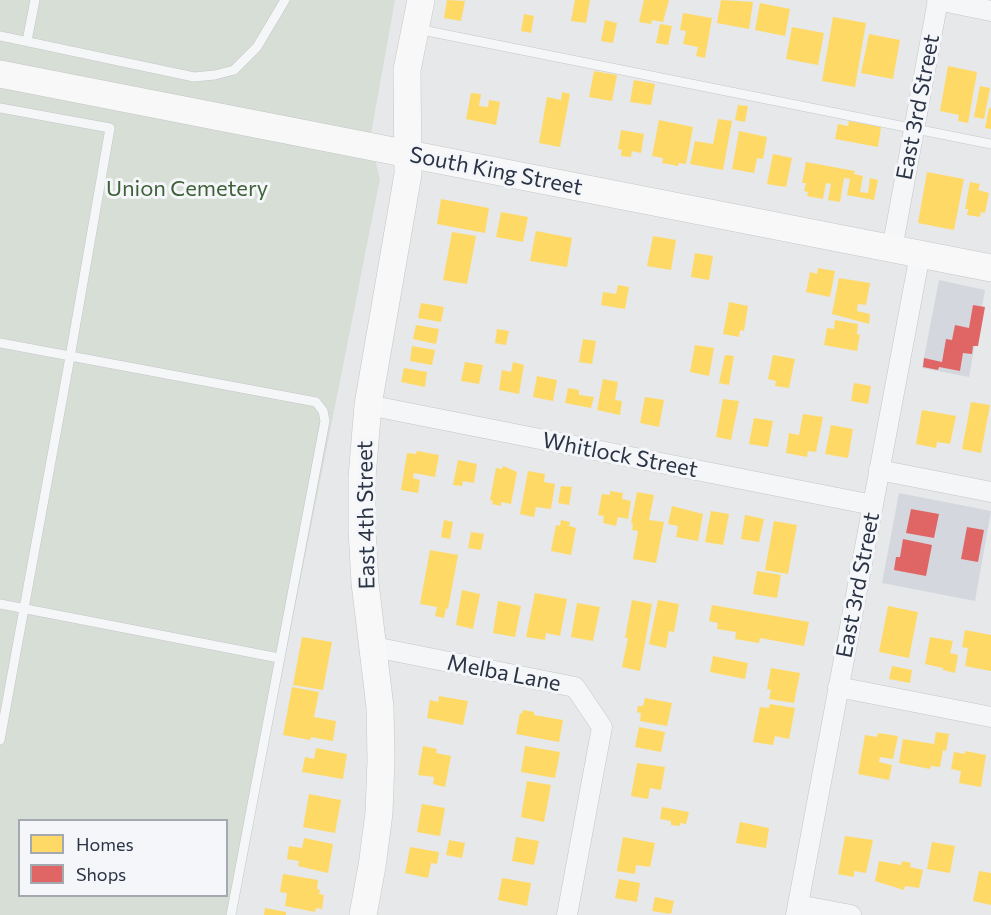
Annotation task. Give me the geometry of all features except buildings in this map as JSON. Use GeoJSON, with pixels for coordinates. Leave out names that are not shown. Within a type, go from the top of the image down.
{"type":"FeatureCollection","features":[{"type":"Feature","properties":{"kind":"street","name":"East 4th Street"},"geometry":{"type":"LineString","coordinates":[[363,915],[379,813],[381,760],[380,707],[365,583],[362,477],[368,405],[408,174],[407,70],[421,0]]}},
{"type":"Feature","properties":{"kind":"street"},"geometry":{"type":"LineString","coordinates":[[938,0],[991,11]]}},
{"type":"Feature","properties":{"kind":"street","name":"East 3rd Street"},"geometry":{"type":"LineString","coordinates":[[892,249],[938,0]]}},
{"type":"Feature","properties":{"kind":"street","name":"South King Street"},"geometry":{"type":"LineString","coordinates":[[0,74],[991,268]]}},
{"type":"Feature","properties":{"kind":"street","name":"East 3rd Street"},"geometry":{"type":"LineString","coordinates":[[797,910],[920,254]]}},
{"type":"Feature","properties":{"kind":"street","name":"Whitlock Street"},"geometry":{"type":"LineString","coordinates":[[368,405],[873,505]]}},
{"type":"Feature","properties":{"kind":"street"},"geometry":{"type":"LineString","coordinates":[[879,470],[991,492]]}},
{"type":"Feature","properties":{"kind":"street","name":"Melba Lane"},"geometry":{"type":"LineString","coordinates":[[374,647],[575,687],[602,727],[567,915]]}},
{"type":"Feature","properties":{"kind":"street"},"geometry":{"type":"LineString","coordinates":[[838,687],[991,717]]}},
{"type":"Feature","properties":{"kind":"street"},"geometry":{"type":"LineString","coordinates":[[797,910],[850,915]]}},
{"type":"Feature","properties":{"kind":"lane"},"geometry":{"type":"LineString","coordinates":[[27,41],[35,0]]}},
{"type":"Feature","properties":{"kind":"lane"},"geometry":{"type":"LineString","coordinates":[[0,36],[194,77],[215,75],[234,70],[257,46],[285,0]]}},
{"type":"Feature","properties":{"kind":"lane"},"geometry":{"type":"LineString","coordinates":[[416,29],[991,144]]}},
{"type":"Feature","properties":{"kind":"lane"},"geometry":{"type":"LineString","coordinates":[[0,108],[110,128],[0,740]]}},
{"type":"Feature","properties":{"kind":"lane"},"geometry":{"type":"LineString","coordinates":[[0,343],[316,402],[323,411],[325,421],[231,915]]}},
{"type":"Feature","properties":{"kind":"lane"},"geometry":{"type":"LineString","coordinates":[[0,604],[279,658]]}},
{"type":"Feature","properties":{"kind":"shaded area"},"geometry":{"type":"Polygon","coordinates":[[[939,280],[985,290],[969,377],[922,368],[939,280]]]}},
{"type":"Feature","properties":{"kind":"shaded area"},"geometry":{"type":"Polygon","coordinates":[[[899,493],[991,511],[975,601],[882,583],[899,493]]]}},
{"type":"Feature","properties":{"kind":"green space","name":"Union Cemetery"},"geometry":{"type":"Polygon","coordinates":[[[0,0],[395,0],[370,139],[380,179],[234,915],[0,915],[0,0]]]}}]}
